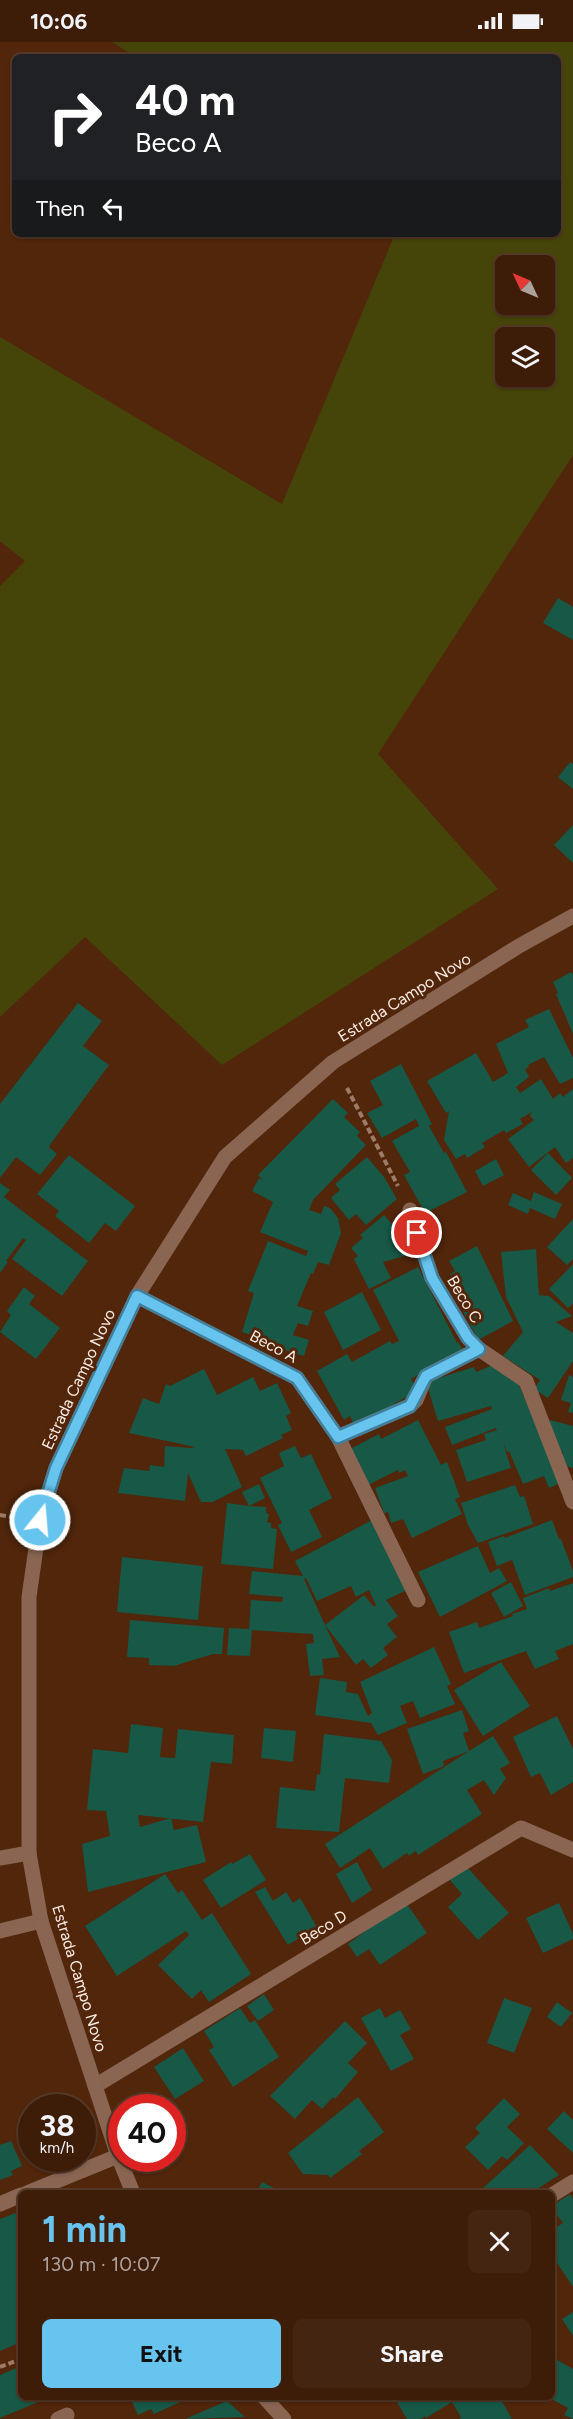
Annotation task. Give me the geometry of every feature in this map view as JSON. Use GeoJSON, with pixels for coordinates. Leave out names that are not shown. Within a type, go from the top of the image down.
{"type":"FeatureCollection","features":[{"type":"Feature","properties":{"kind":"street","name":"Estrada Campo Novo"},"geometry":{"type":"LineString","coordinates":[[108,2126],[41,1921],[29,1853],[29,1597],[40,1520],[56,1468],[137,1296],[225,1157],[333,1062],[519,946],[573,916]]}},
{"type":"Feature","properties":{"kind":"street","name":"Beco C"},"geometry":{"type":"LineString","coordinates":[[410,1210],[432,1278],[468,1338],[479,1349],[525,1382],[573,1502]]}},
{"type":"Feature","properties":{"kind":"street","name":"Beco A"},"geometry":{"type":"LineString","coordinates":[[137,1296],[297,1378],[338,1437],[418,1600]]}},
{"type":"Feature","properties":{"kind":"street"},"geometry":{"type":"LineString","coordinates":[[338,1437],[410,1406],[426,1376],[479,1349]]}},
{"type":"Feature","properties":{"kind":"street","name":"Beco D"},"geometry":{"type":"LineString","coordinates":[[95,2086],[521,1828],[573,1850]]}},
{"type":"Feature","properties":{"kind":"street"},"geometry":{"type":"LineString","coordinates":[[0,1858],[29,1853]]}},
{"type":"Feature","properties":{"kind":"street"},"geometry":{"type":"LineString","coordinates":[[0,1930],[41,1921]]}},
{"type":"Feature","properties":{"kind":"street"},"geometry":{"type":"LineString","coordinates":[[34,2190],[108,2160]]}},
{"type":"Feature","properties":{"kind":"street","name":"Estrada Campo Novo"},"geometry":{"type":"LineString","coordinates":[[125,2172],[133,2190]]}},
{"type":"Feature","properties":{"kind":"street"},"geometry":{"type":"LineString","coordinates":[[555,2193],[573,2182]]}},
{"type":"Feature","properties":{"kind":"street"},"geometry":{"type":"LineString","coordinates":[[0,2204],[18,2196]]}},
{"type":"Feature","properties":{"kind":"street"},"geometry":{"type":"LineString","coordinates":[[267,2400],[284,2419]]}},
{"type":"Feature","properties":{"kind":"path"},"geometry":{"type":"LineString","coordinates":[[333,1062],[410,1210]]}},
{"type":"Feature","properties":{"kind":"path"},"geometry":{"type":"LineString","coordinates":[[0,2367],[18,2360]]}},
{"type":"Feature","properties":{"kind":"shaded area"},"geometry":{"type":"Polygon","coordinates":[[[112,42],[573,42],[573,455],[378,754],[498,889],[222,1065],[85,937],[0,1017],[0,586],[25,561],[0,541],[0,337],[282,504],[394,237],[561,237],[561,54],[131,54],[112,42]]]}},
{"type":"Feature","properties":{"kind":"building"},"geometry":{"type":"Polygon","coordinates":[[[558,598],[573,607],[573,640],[543,623],[558,598]]]}},
{"type":"Feature","properties":{"kind":"building"},"geometry":{"type":"Polygon","coordinates":[[[570,762],[573,764],[573,789],[558,777],[570,762]]]}},
{"type":"Feature","properties":{"kind":"building"},"geometry":{"type":"Polygon","coordinates":[[[573,825],[573,863],[554,845],[573,825]]]}},
{"type":"Feature","properties":{"kind":"building"},"geometry":{"type":"Polygon","coordinates":[[[571,972],[573,975],[573,1034],[553,982],[571,972]]]}},
{"type":"Feature","properties":{"kind":"building"},"geometry":{"type":"Polygon","coordinates":[[[78,1003],[102,1021],[83,1046],[109,1065],[52,1142],[49,1147],[57,1154],[40,1175],[16,1157],[0,1178],[0,1104],[78,1003]]]}},
{"type":"Feature","properties":{"kind":"building"},"geometry":{"type":"Polygon","coordinates":[[[549,1009],[573,1058],[573,1078],[560,1084],[544,1057],[528,1065],[529,1067],[525,1069],[529,1077],[516,1087],[520,1093],[541,1079],[553,1099],[560,1093],[563,1097],[573,1089],[573,1158],[566,1163],[555,1147],[529,1167],[508,1139],[534,1120],[530,1116],[532,1112],[520,1119],[523,1124],[506,1133],[504,1130],[482,1143],[485,1147],[467,1158],[465,1154],[456,1159],[444,1140],[449,1111],[446,1113],[427,1081],[476,1053],[493,1082],[508,1073],[496,1044],[529,1027],[525,1020],[549,1009]]]}},
{"type":"Feature","properties":{"kind":"building"},"geometry":{"type":"Polygon","coordinates":[[[401,1064],[432,1124],[429,1126],[467,1192],[425,1213],[404,1175],[410,1172],[392,1141],[419,1126],[416,1119],[382,1138],[367,1113],[383,1105],[370,1081],[401,1064]]]}},
{"type":"Feature","properties":{"kind":"building"},"geometry":{"type":"Polygon","coordinates":[[[333,1099],[348,1113],[344,1117],[360,1132],[357,1136],[366,1145],[313,1200],[309,1210],[321,1214],[324,1206],[330,1208],[338,1218],[341,1233],[329,1265],[318,1262],[297,1306],[313,1311],[308,1326],[298,1323],[293,1335],[309,1340],[304,1356],[281,1349],[282,1345],[242,1332],[254,1293],[248,1291],[268,1241],[306,1256],[308,1251],[260,1232],[273,1202],[252,1191],[259,1178],[263,1180],[258,1175],[333,1099]]]}},
{"type":"Feature","properties":{"kind":"building"},"geometry":{"type":"Polygon","coordinates":[[[548,1153],[572,1178],[556,1195],[531,1170],[548,1153]]]}},
{"type":"Feature","properties":{"kind":"building"},"geometry":{"type":"Polygon","coordinates":[[[69,1155],[135,1206],[116,1231],[105,1223],[89,1243],[55,1216],[59,1211],[37,1194],[69,1155]]]}},
{"type":"Feature","properties":{"kind":"building"},"geometry":{"type":"Polygon","coordinates":[[[367,1157],[384,1177],[397,1199],[366,1225],[356,1214],[349,1220],[331,1198],[340,1190],[335,1184],[367,1157]]]}},
{"type":"Feature","properties":{"kind":"building"},"geometry":{"type":"Polygon","coordinates":[[[496,1159],[504,1175],[483,1186],[475,1171],[496,1159]]]}},
{"type":"Feature","properties":{"kind":"building"},"geometry":{"type":"Polygon","coordinates":[[[0,1183],[10,1190],[4,1197],[88,1261],[62,1296],[12,1259],[26,1240],[23,1238],[0,1273],[0,1183]]]}},
{"type":"Feature","properties":{"kind":"building"},"geometry":{"type":"Polygon","coordinates":[[[534,1192],[562,1204],[555,1219],[530,1208],[528,1214],[508,1205],[513,1193],[531,1201],[534,1192]]]}},
{"type":"Feature","properties":{"kind":"building"},"geometry":{"type":"Polygon","coordinates":[[[384,1215],[399,1232],[403,1228],[414,1246],[415,1253],[383,1262],[391,1278],[369,1289],[354,1259],[358,1256],[351,1248],[363,1238],[360,1235],[384,1215]]]}},
{"type":"Feature","properties":{"kind":"building"},"geometry":{"type":"Polygon","coordinates":[[[573,1219],[573,1259],[567,1265],[547,1247],[573,1219]]]}},
{"type":"Feature","properties":{"kind":"building"},"geometry":{"type":"Polygon","coordinates":[[[477,1246],[513,1321],[478,1340],[455,1296],[459,1293],[450,1274],[455,1271],[449,1261],[477,1246]]]}},
{"type":"Feature","properties":{"kind":"building"},"geometry":{"type":"Polygon","coordinates":[[[536,1249],[539,1295],[549,1296],[572,1316],[556,1322],[573,1333],[573,1361],[548,1398],[534,1389],[540,1380],[503,1356],[523,1332],[506,1297],[501,1252],[536,1249]]]}},
{"type":"Feature","properties":{"kind":"building"},"geometry":{"type":"Polygon","coordinates":[[[573,1264],[573,1304],[568,1308],[549,1289],[573,1264]]]}},
{"type":"Feature","properties":{"kind":"building"},"geometry":{"type":"Polygon","coordinates":[[[418,1267],[457,1343],[463,1350],[411,1379],[417,1391],[355,1426],[350,1416],[344,1420],[317,1371],[347,1354],[352,1362],[390,1341],[392,1344],[399,1341],[373,1290],[418,1267]]]}},
{"type":"Feature","properties":{"kind":"building"},"geometry":{"type":"Polygon","coordinates":[[[24,1287],[35,1296],[29,1304],[60,1328],[36,1359],[0,1332],[11,1315],[7,1311],[24,1287]]]}},
{"type":"Feature","properties":{"kind":"building"},"geometry":{"type":"Polygon","coordinates":[[[362,1292],[381,1330],[343,1350],[324,1312],[362,1292]]]}},
{"type":"Feature","properties":{"kind":"building"},"geometry":{"type":"Polygon","coordinates":[[[493,1365],[515,1375],[560,1483],[549,1488],[544,1476],[523,1484],[509,1451],[507,1452],[503,1443],[511,1468],[467,1482],[456,1450],[486,1440],[484,1434],[497,1430],[496,1428],[452,1445],[445,1427],[492,1409],[491,1406],[438,1421],[426,1382],[474,1367],[476,1372],[493,1365]]]}},
{"type":"Feature","properties":{"kind":"building"},"geometry":{"type":"Polygon","coordinates":[[[204,1369],[217,1395],[253,1377],[260,1391],[277,1383],[291,1413],[286,1416],[292,1430],[281,1435],[283,1438],[246,1456],[243,1450],[225,1449],[242,1487],[213,1502],[201,1502],[188,1473],[185,1501],[118,1493],[124,1468],[149,1471],[150,1465],[164,1467],[165,1446],[195,1447],[129,1433],[143,1398],[159,1404],[166,1384],[170,1386],[204,1369]]]}},
{"type":"Feature","properties":{"kind":"building"},"geometry":{"type":"Polygon","coordinates":[[[569,1375],[573,1377],[573,1413],[568,1412],[571,1403],[561,1400],[569,1375]]]}},
{"type":"Feature","properties":{"kind":"building"},"geometry":{"type":"Polygon","coordinates":[[[418,1420],[441,1465],[447,1462],[460,1497],[455,1499],[462,1514],[412,1538],[403,1519],[391,1523],[388,1512],[384,1513],[375,1488],[408,1476],[405,1470],[399,1473],[398,1470],[368,1485],[350,1449],[379,1434],[381,1439],[418,1420]]]}},
{"type":"Feature","properties":{"kind":"building"},"geometry":{"type":"Polygon","coordinates":[[[550,1420],[573,1426],[573,1468],[559,1464],[563,1452],[555,1450],[548,1430],[550,1420]]]}},
{"type":"Feature","properties":{"kind":"building"},"geometry":{"type":"Polygon","coordinates":[[[295,1446],[301,1458],[311,1454],[332,1498],[309,1510],[322,1537],[291,1552],[278,1525],[282,1523],[260,1478],[284,1466],[279,1453],[295,1446]]]}},
{"type":"Feature","properties":{"kind":"building"},"geometry":{"type":"Polygon","coordinates":[[[259,1484],[265,1498],[249,1506],[242,1492],[259,1484]]]}},
{"type":"Feature","properties":{"kind":"building"},"geometry":{"type":"Polygon","coordinates":[[[515,1485],[520,1497],[524,1496],[533,1524],[478,1543],[468,1525],[461,1503],[515,1485]]]}},
{"type":"Feature","properties":{"kind":"building"},"geometry":{"type":"Polygon","coordinates":[[[227,1503],[266,1507],[266,1513],[269,1514],[267,1522],[271,1523],[271,1528],[277,1529],[273,1569],[221,1564],[227,1503]]]}},
{"type":"Feature","properties":{"kind":"building"},"geometry":{"type":"Polygon","coordinates":[[[372,1520],[407,1590],[386,1600],[398,1616],[387,1624],[397,1637],[383,1648],[388,1655],[371,1668],[363,1659],[356,1665],[325,1625],[340,1657],[322,1659],[324,1675],[310,1676],[306,1644],[314,1643],[313,1634],[252,1630],[250,1656],[227,1655],[229,1628],[249,1629],[251,1600],[282,1602],[283,1597],[249,1594],[252,1571],[303,1576],[295,1561],[372,1520]],[[306,1578],[304,1579],[325,1625],[364,1595],[374,1607],[376,1605],[369,1590],[356,1597],[351,1586],[317,1601],[306,1578]]]}},
{"type":"Feature","properties":{"kind":"building"},"geometry":{"type":"Polygon","coordinates":[[[552,1520],[573,1571],[573,1577],[525,1595],[512,1560],[497,1566],[488,1542],[552,1520]]]}},
{"type":"Feature","properties":{"kind":"building"},"geometry":{"type":"Polygon","coordinates":[[[478,1546],[490,1573],[499,1568],[507,1581],[440,1617],[418,1572],[478,1546]]]}},
{"type":"Feature","properties":{"kind":"building"},"geometry":{"type":"Polygon","coordinates":[[[122,1557],[203,1566],[198,1620],[117,1612],[122,1557]]]}},
{"type":"Feature","properties":{"kind":"building"},"geometry":{"type":"Polygon","coordinates":[[[511,1582],[523,1606],[504,1617],[491,1593],[511,1582]]]}},
{"type":"Feature","properties":{"kind":"building"},"geometry":{"type":"Polygon","coordinates":[[[573,1583],[573,1644],[555,1651],[559,1659],[535,1669],[526,1651],[464,1673],[449,1632],[477,1622],[479,1628],[513,1616],[512,1614],[527,1609],[523,1598],[549,1588],[550,1591],[573,1583]]]}},
{"type":"Feature","properties":{"kind":"building"},"geometry":{"type":"Polygon","coordinates":[[[130,1620],[224,1628],[222,1654],[213,1654],[174,1666],[149,1665],[149,1658],[127,1657],[130,1620]]]}},
{"type":"Feature","properties":{"kind":"building"},"geometry":{"type":"Polygon","coordinates":[[[434,1647],[451,1684],[447,1686],[455,1704],[420,1718],[413,1701],[400,1706],[407,1723],[378,1735],[371,1723],[315,1715],[320,1678],[347,1682],[346,1692],[358,1694],[368,1716],[372,1713],[360,1682],[434,1647]]]}},
{"type":"Feature","properties":{"kind":"building"},"geometry":{"type":"Polygon","coordinates":[[[501,1662],[530,1706],[483,1736],[454,1690],[501,1662]]]}},
{"type":"Feature","properties":{"kind":"building"},"geometry":{"type":"Polygon","coordinates":[[[462,1710],[469,1731],[463,1733],[469,1751],[443,1761],[444,1766],[423,1774],[407,1729],[462,1710]]]}},
{"type":"Feature","properties":{"kind":"building"},"geometry":{"type":"Polygon","coordinates":[[[557,1716],[573,1749],[573,1782],[551,1795],[540,1773],[531,1777],[513,1737],[557,1716]]]}},
{"type":"Feature","properties":{"kind":"building"},"geometry":{"type":"Polygon","coordinates":[[[131,1724],[163,1728],[160,1757],[175,1758],[178,1729],[234,1735],[232,1764],[211,1762],[203,1822],[171,1819],[174,1830],[197,1825],[206,1862],[88,1892],[82,1844],[110,1836],[106,1811],[87,1810],[93,1749],[128,1753],[131,1724]],[[138,1815],[140,1827],[170,1818],[138,1815]]]}},
{"type":"Feature","properties":{"kind":"building"},"geometry":{"type":"Polygon","coordinates":[[[264,1728],[296,1731],[293,1762],[261,1758],[264,1728]]]}},
{"type":"Feature","properties":{"kind":"building"},"geometry":{"type":"Polygon","coordinates":[[[324,1734],[381,1741],[392,1760],[389,1783],[345,1778],[339,1832],[276,1828],[280,1787],[315,1791],[317,1774],[320,1775],[324,1734]]]}},
{"type":"Feature","properties":{"kind":"building"},"geometry":{"type":"Polygon","coordinates":[[[493,1736],[510,1763],[500,1769],[506,1778],[494,1795],[484,1780],[467,1790],[482,1814],[418,1855],[416,1851],[409,1856],[407,1853],[383,1869],[370,1848],[340,1868],[325,1844],[493,1736]]]}},
{"type":"Feature","properties":{"kind":"building"},"geometry":{"type":"Polygon","coordinates":[[[250,1854],[266,1880],[221,1908],[203,1880],[231,1862],[232,1864],[250,1854]]]}},
{"type":"Feature","properties":{"kind":"building"},"geometry":{"type":"Polygon","coordinates":[[[357,1862],[372,1890],[352,1903],[336,1874],[357,1862]]]}},
{"type":"Feature","properties":{"kind":"building"},"geometry":{"type":"Polygon","coordinates":[[[465,1865],[509,1913],[478,1940],[448,1907],[462,1894],[449,1879],[465,1865]]]}},
{"type":"Feature","properties":{"kind":"building"},"geometry":{"type":"Polygon","coordinates":[[[165,1874],[178,1893],[182,1890],[202,1920],[212,1913],[251,1974],[209,2002],[201,1990],[192,1999],[158,1965],[189,1935],[186,1931],[117,1976],[85,1926],[165,1874]]]}},
{"type":"Feature","properties":{"kind":"building"},"geometry":{"type":"Polygon","coordinates":[[[265,1887],[273,1901],[286,1892],[293,1903],[300,1898],[317,1927],[288,1945],[255,1892],[265,1887]]]}},
{"type":"Feature","properties":{"kind":"building"},"geometry":{"type":"Polygon","coordinates":[[[405,1901],[427,1933],[380,1965],[369,1949],[357,1957],[348,1944],[405,1901]]]}},
{"type":"Feature","properties":{"kind":"building"},"geometry":{"type":"Polygon","coordinates":[[[559,1903],[573,1934],[573,1939],[543,1953],[526,1918],[559,1903]]]}},
{"type":"Feature","properties":{"kind":"building"},"geometry":{"type":"Polygon","coordinates":[[[264,1994],[274,2010],[258,2021],[247,2006],[264,1994]]]}},
{"type":"Feature","properties":{"kind":"building"},"geometry":{"type":"Polygon","coordinates":[[[504,1998],[532,2008],[514,2053],[487,2043],[504,1998]]]}},
{"type":"Feature","properties":{"kind":"building"},"geometry":{"type":"Polygon","coordinates":[[[557,2002],[572,2013],[561,2027],[547,2017],[557,2002]]]}},
{"type":"Feature","properties":{"kind":"building"},"geometry":{"type":"Polygon","coordinates":[[[240,2008],[250,2023],[255,2020],[279,2057],[233,2087],[209,2050],[214,2047],[204,2031],[240,2008]]]}},
{"type":"Feature","properties":{"kind":"building"},"geometry":{"type":"Polygon","coordinates":[[[380,2008],[385,2018],[400,2010],[411,2029],[400,2035],[414,2059],[391,2071],[361,2018],[380,2008]]]}},
{"type":"Feature","properties":{"kind":"building"},"geometry":{"type":"Polygon","coordinates":[[[345,2021],[367,2043],[348,2063],[358,2072],[335,2099],[333,2097],[322,2109],[312,2100],[295,2119],[270,2096],[345,2021]]]}},
{"type":"Feature","properties":{"kind":"building"},"geometry":{"type":"Polygon","coordinates":[[[183,2048],[204,2081],[183,2094],[172,2094],[154,2067],[183,2048]]]}},
{"type":"Feature","properties":{"kind":"building"},"geometry":{"type":"Polygon","coordinates":[[[358,2097],[384,2132],[359,2151],[362,2154],[330,2178],[328,2175],[303,2174],[288,2153],[358,2097]]]}},
{"type":"Feature","properties":{"kind":"building"},"geometry":{"type":"Polygon","coordinates":[[[504,2098],[520,2114],[507,2127],[524,2143],[507,2160],[502,2156],[488,2170],[465,2147],[480,2133],[475,2128],[504,2098]]]}},
{"type":"Feature","properties":{"kind":"building"},"geometry":{"type":"Polygon","coordinates":[[[564,2111],[573,2120],[573,2153],[547,2129],[564,2111]]]}},
{"type":"Feature","properties":{"kind":"building"},"geometry":{"type":"Polygon","coordinates":[[[11,2141],[18,2157],[18,2168],[11,2171],[13,2175],[0,2180],[0,2145],[11,2141]]]}},
{"type":"Feature","properties":{"kind":"building"},"geometry":{"type":"Polygon","coordinates":[[[530,2145],[559,2175],[536,2190],[481,2190],[530,2145]]]}},
{"type":"Feature","properties":{"kind":"building"},"geometry":{"type":"Polygon","coordinates":[[[262,2182],[278,2190],[258,2190],[262,2182]]]}},
{"type":"Feature","properties":{"kind":"building"},"geometry":{"type":"Polygon","coordinates":[[[570,2194],[573,2199],[573,2287],[555,2260],[555,2228],[563,2223],[557,2215],[555,2216],[555,2204],[570,2194]]]}},
{"type":"Feature","properties":{"kind":"building"},"geometry":{"type":"Polygon","coordinates":[[[18,2212],[18,2343],[0,2351],[0,2219],[18,2212]]]}},
{"type":"Feature","properties":{"kind":"building"},"geometry":{"type":"Polygon","coordinates":[[[573,2312],[573,2336],[562,2319],[573,2312]]]}},
{"type":"Feature","properties":{"kind":"building"},"geometry":{"type":"Polygon","coordinates":[[[555,2359],[573,2369],[573,2419],[564,2415],[568,2408],[553,2400],[555,2359]]]}},
{"type":"Feature","properties":{"kind":"building"},"geometry":{"type":"Polygon","coordinates":[[[18,2367],[18,2400],[43,2400],[0,2418],[0,2375],[18,2367]]]}},
{"type":"Feature","properties":{"kind":"building"},"geometry":{"type":"Polygon","coordinates":[[[131,2400],[184,2400],[154,2414],[151,2409],[138,2415],[131,2400]]]}},
{"type":"Feature","properties":{"kind":"building"},"geometry":{"type":"Polygon","coordinates":[[[396,2400],[501,2400],[512,2419],[459,2419],[461,2417],[452,2402],[426,2418],[425,2416],[421,2419],[407,2419],[396,2400]]]}},
{"type":"Feature","properties":{"kind":"building"},"geometry":{"type":"Polygon","coordinates":[[[227,2401],[245,2417],[185,2419],[227,2401]]]}},
{"type":"Feature","properties":{"kind":"route"},"geometry":{"type":"LineString","coordinates":[[40,1520],[56,1468],[137,1296],[297,1378],[338,1437],[410,1406],[416,1400],[421,1383],[426,1376],[479,1349],[468,1338],[432,1278],[417,1233]]}}]}
